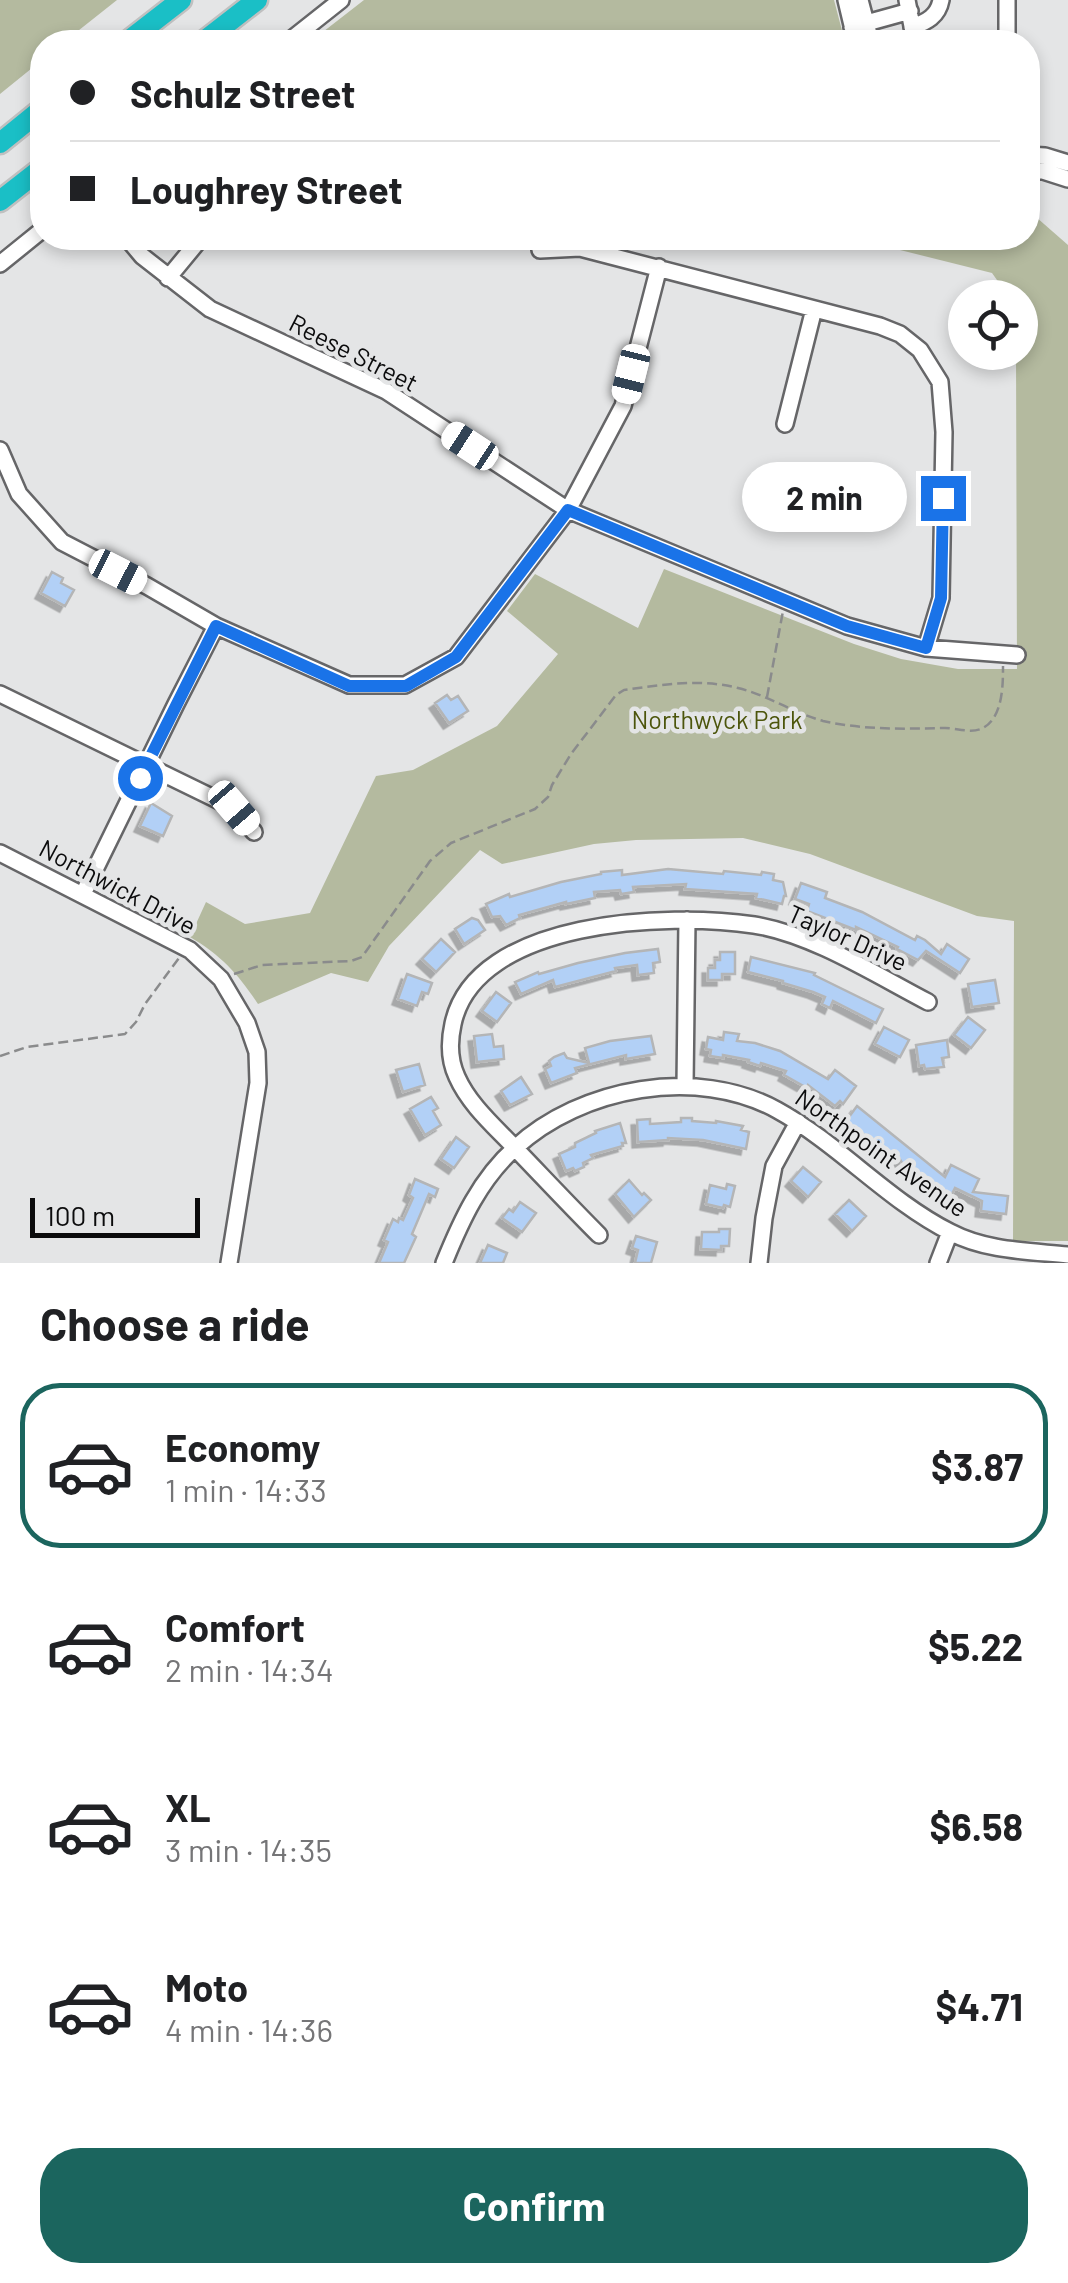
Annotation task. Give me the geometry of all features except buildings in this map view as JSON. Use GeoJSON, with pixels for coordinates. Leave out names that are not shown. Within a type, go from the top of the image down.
{"type":"FeatureCollection","features":[{"type":"Feature","properties":{"kind":"highway"},"geometry":{"type":"LineString","coordinates":[[142,30],[181,0]]}},
{"type":"Feature","properties":{"kind":"highway"},"geometry":{"type":"LineString","coordinates":[[218,30],[257,0]]}},
{"type":"Feature","properties":{"kind":"highway"},"geometry":{"type":"LineString","coordinates":[[0,143],[30,119]]}},
{"type":"Feature","properties":{"kind":"highway"},"geometry":{"type":"LineString","coordinates":[[0,202],[30,178]]}},
{"type":"Feature","properties":{"kind":"street"},"geometry":{"type":"LineString","coordinates":[[303,30],[341,0]]}},
{"type":"Feature","properties":{"kind":"street"},"geometry":{"type":"LineString","coordinates":[[846,0],[858,30]]}},
{"type":"Feature","properties":{"kind":"street"},"geometry":{"type":"LineString","coordinates":[[858,30],[860,0]]}},
{"type":"Feature","properties":{"kind":"street"},"geometry":{"type":"LineString","coordinates":[[863,30],[911,20],[926,22],[939,10],[941,0]]}},
{"type":"Feature","properties":{"kind":"street"},"geometry":{"type":"LineString","coordinates":[[1006,0],[1007,30]]}},
{"type":"Feature","properties":{"kind":"street"},"geometry":{"type":"LineString","coordinates":[[1040,155],[1068,163]]}},
{"type":"Feature","properties":{"kind":"street"},"geometry":{"type":"LineString","coordinates":[[1040,171],[1068,179]]}},
{"type":"Feature","properties":{"kind":"street"},"geometry":{"type":"LineString","coordinates":[[0,264],[30,240]]}},
{"type":"Feature","properties":{"kind":"street","name":"Reese Street"},"geometry":{"type":"LineString","coordinates":[[137,250],[210,309],[386,391],[568,510],[847,626],[926,648],[1009,655]]}},
{"type":"Feature","properties":{"kind":"street"},"geometry":{"type":"LineString","coordinates":[[168,278],[191,250]]}},
{"type":"Feature","properties":{"kind":"street"},"geometry":{"type":"LineString","coordinates":[[588,250],[880,326],[900,334],[920,350],[940,382],[944,432],[941,598],[926,648]]}},
{"type":"Feature","properties":{"kind":"street"},"geometry":{"type":"LineString","coordinates":[[0,450],[19,494],[62,542],[216,626],[349,686],[406,686],[456,657],[568,510],[623,406],[659,267]]}},
{"type":"Feature","properties":{"kind":"street"},"geometry":{"type":"LineString","coordinates":[[785,424],[814,310]]}},
{"type":"Feature","properties":{"kind":"street"},"geometry":{"type":"LineString","coordinates":[[83,894],[216,626]]}},
{"type":"Feature","properties":{"kind":"street"},"geometry":{"type":"LineString","coordinates":[[0,694],[234,808],[254,832]]}},
{"type":"Feature","properties":{"kind":"street","name":"Northwick Drive"},"geometry":{"type":"LineString","coordinates":[[0,852],[176,941],[210,967],[248,1023],[257,1052],[258,1082],[228,1263]]}},
{"type":"Feature","properties":{"kind":"street","name":"Taylor Drive"},"geometry":{"type":"LineString","coordinates":[[598,1235],[475,1106],[458,1080],[450,1040],[457,1005],[484,972],[517,951],[594,928],[643,920],[687,920],[757,925],[787,933],[928,1002]]}},
{"type":"Feature","properties":{"kind":"street"},"geometry":{"type":"LineString","coordinates":[[685,1086],[687,920]]}},
{"type":"Feature","properties":{"kind":"street","name":"Northpoint Avenue"},"geometry":{"type":"LineString","coordinates":[[444,1263],[478,1192],[515,1148],[536,1130],[597,1101],[632,1091],[685,1086],[741,1095],[773,1108],[950,1232],[982,1246],[1068,1255]]}},
{"type":"Feature","properties":{"kind":"street"},"geometry":{"type":"LineString","coordinates":[[760,1263],[774,1166],[798,1122]]}},
{"type":"Feature","properties":{"kind":"street"},"geometry":{"type":"LineString","coordinates":[[938,1263],[950,1232]]}},
{"type":"Feature","properties":{"kind":"path"},"geometry":{"type":"LineString","coordinates":[[766,698],[783,610]]}},
{"type":"Feature","properties":{"kind":"path"},"geometry":{"type":"LineString","coordinates":[[232,974],[262,965],[350,961],[362,956],[430,861],[451,842],[535,810],[548,797],[572,754],[616,695],[624,690],[688,682],[738,688],[824,721],[890,730],[975,730],[985,728],[1000,701],[1009,655]]}},
{"type":"Feature","properties":{"kind":"path"},"geometry":{"type":"LineString","coordinates":[[0,1056],[27,1048],[125,1034],[176,963]]}},
{"type":"Feature","properties":{"kind":"green space"},"geometry":{"type":"Polygon","coordinates":[[[0,0],[117,0],[79,30],[30,30],[30,70],[0,94],[0,0]]]}},
{"type":"Feature","properties":{"kind":"green space"},"geometry":{"type":"Polygon","coordinates":[[[364,0],[834,0],[842,30],[325,30],[364,0]]]}},
{"type":"Feature","properties":{"kind":"green space","name":"Northwyck Park"},"geometry":{"type":"Polygon","coordinates":[[[1040,220],[1068,245],[1068,1241],[1013,1241],[1014,921],[977,916],[810,854],[743,838],[636,840],[594,844],[502,864],[480,850],[389,946],[368,982],[331,973],[258,1004],[228,966],[190,937],[206,902],[245,924],[310,913],[376,776],[413,770],[497,726],[558,654],[507,611],[535,574],[638,628],[664,569],[901,659],[958,669],[1017,669],[1016,370],[1038,370],[1038,280],[997,280],[992,273],[900,250],[1040,250],[1040,220]]]}},
{"type":"Feature","properties":{"kind":"route"},"geometry":{"type":"LineString","coordinates":[[140,778],[216,626],[349,686],[406,686],[456,657],[568,510],[847,626],[926,648],[941,598],[943,498]]}}]}
